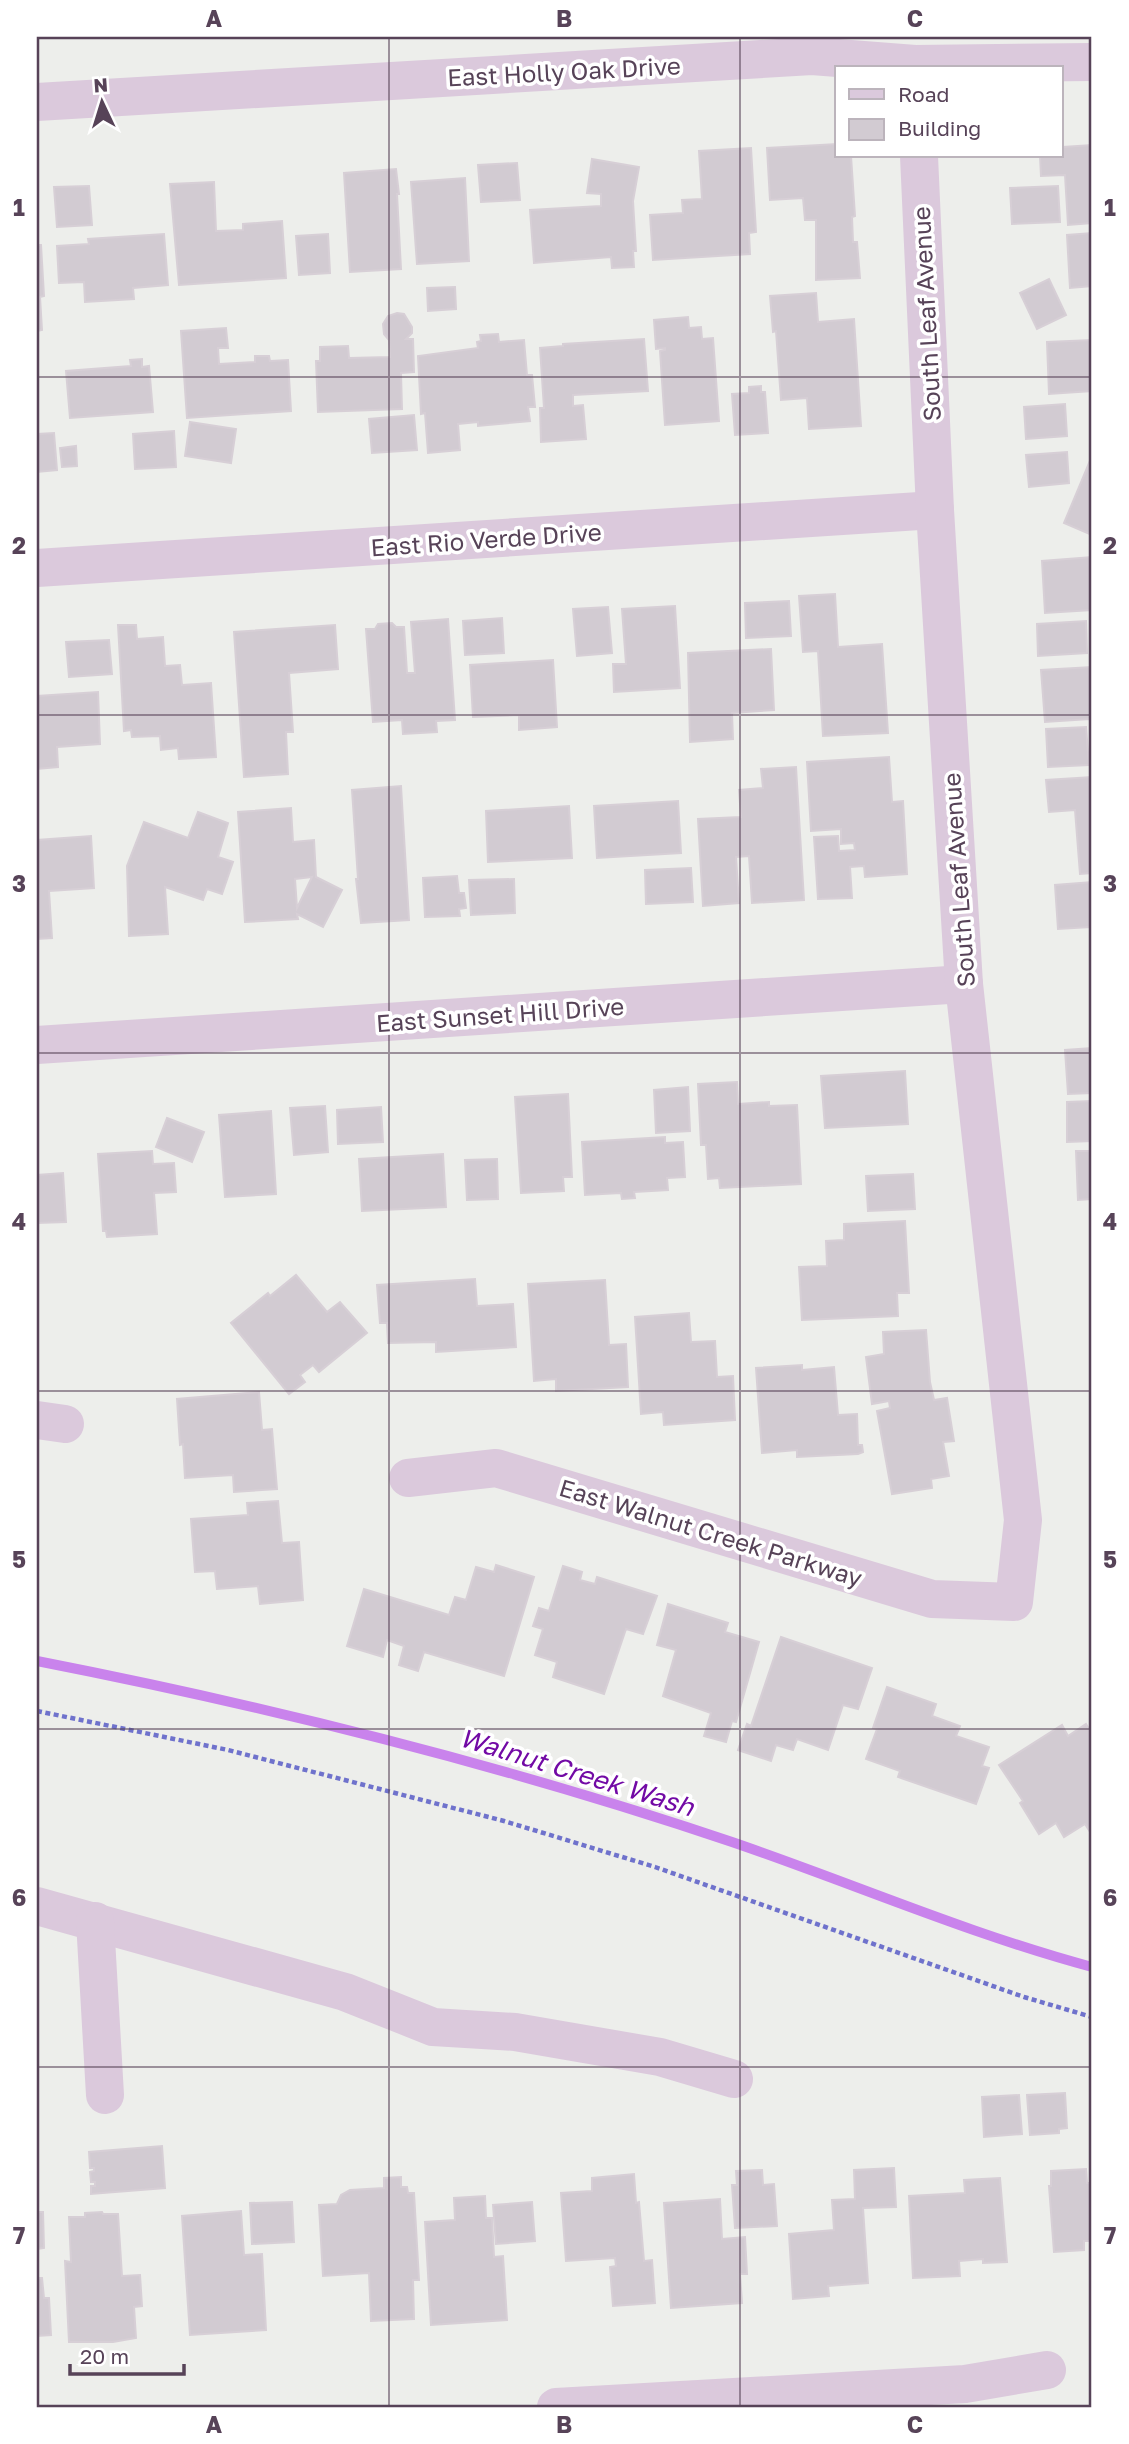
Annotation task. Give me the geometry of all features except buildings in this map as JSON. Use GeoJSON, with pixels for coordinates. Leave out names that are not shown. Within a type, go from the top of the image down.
{"type":"FeatureCollection","features":[{"type":"Feature","properties":{"kind":"street","name":"East Holly Oak Drive"},"geometry":{"type":"LineString","coordinates":[[37,102],[812,56],[915,66],[1092,62]]}},
{"type":"Feature","properties":{"kind":"street","name":"South Leaf Avenue"},"geometry":{"type":"LineString","coordinates":[[919,158],[935,510],[964,984],[1023,1520],[1014,1602]]}},
{"type":"Feature","properties":{"kind":"street","name":"East Rio Verde Drive"},"geometry":{"type":"LineString","coordinates":[[37,568],[935,510]]}},
{"type":"Feature","properties":{"kind":"street","name":"East Sunset Hill Drive"},"geometry":{"type":"LineString","coordinates":[[37,1045],[964,984]]}},
{"type":"Feature","properties":{"kind":"street","name":"East Walnut Creek Parkway"},"geometry":{"type":"LineString","coordinates":[[408,1478],[496,1468],[932,1599],[1014,1602]]}},
{"type":"Feature","properties":{"kind":"street"},"geometry":{"type":"LineString","coordinates":[[37,1906],[345,1992],[433,2027],[515,2032],[660,2057],[734,2079]]}},
{"type":"Feature","properties":{"kind":"street"},"geometry":{"type":"LineString","coordinates":[[95,1921],[105,2095]]}},
{"type":"Feature","properties":{"kind":"street"},"geometry":{"type":"LineString","coordinates":[[555,2407],[965,2384],[1046,2370]]}},
{"type":"Feature","properties":{"kind":"path"},"geometry":{"type":"LineString","coordinates":[[37,1712],[228,1750],[504,1821],[668,1871],[1011,1993],[1092,2017]]}},
{"type":"Feature","properties":{"kind":"waterway","name":"Walnut Creek Wash"},"geometry":{"type":"LineString","coordinates":[[37,1661],[300,1718],[474,1763],[732,1842],[956,1924],[1092,1967]]}}]}
